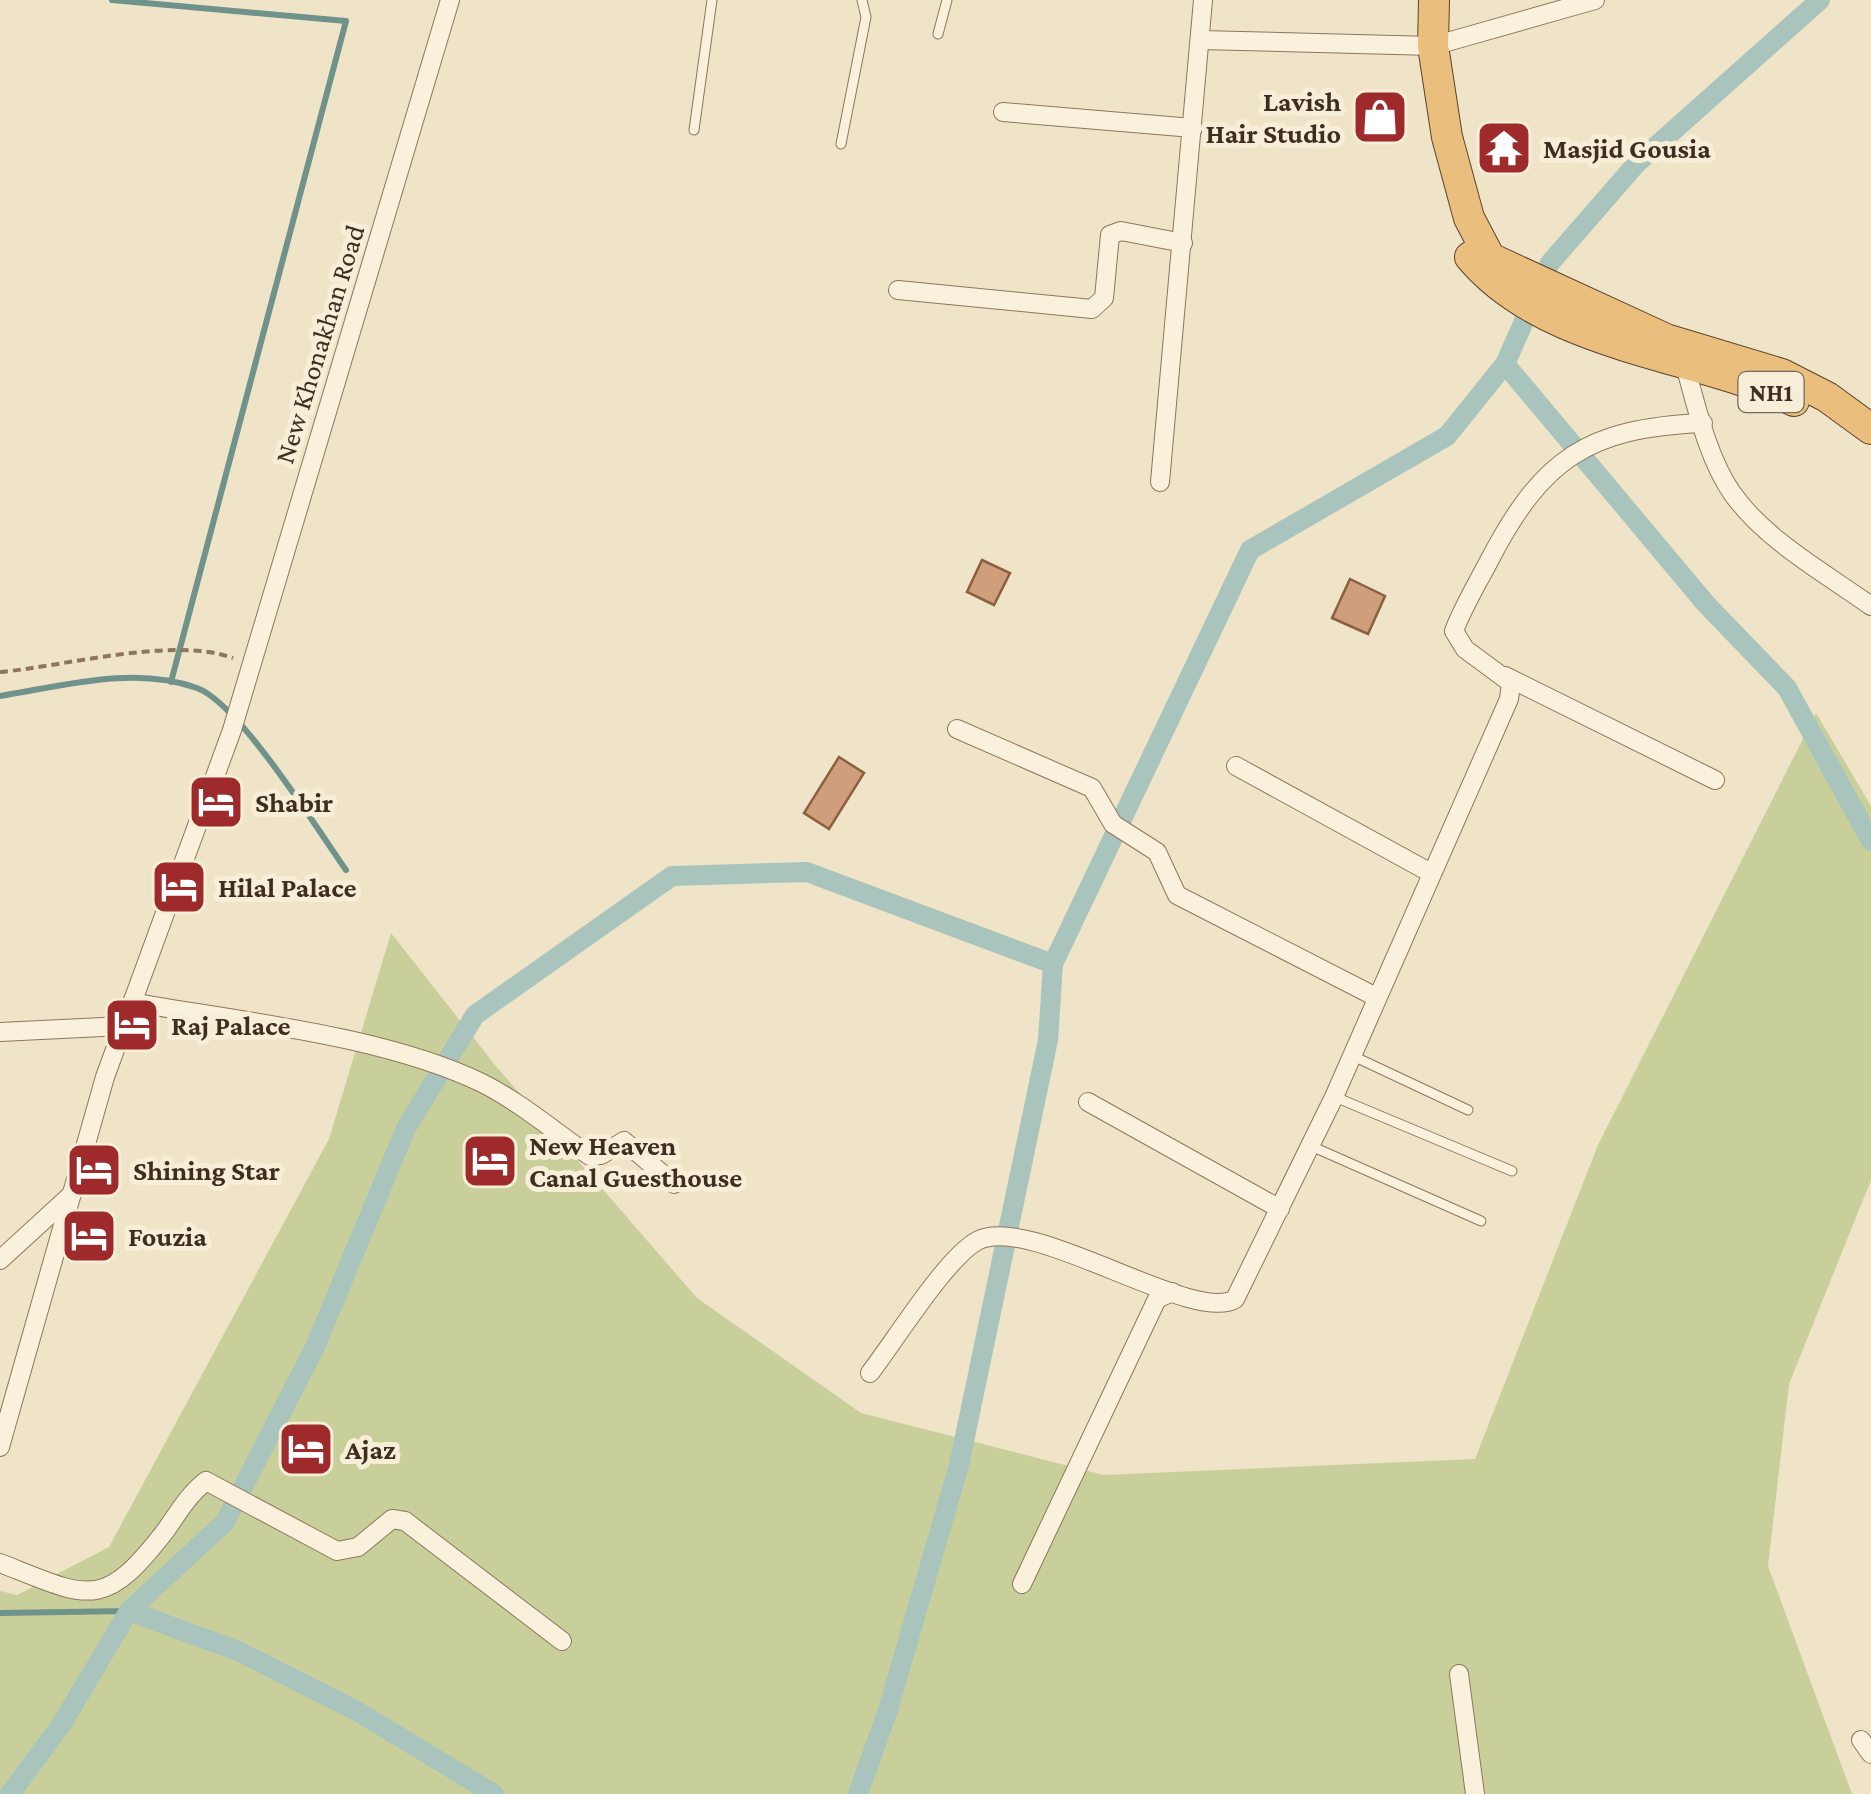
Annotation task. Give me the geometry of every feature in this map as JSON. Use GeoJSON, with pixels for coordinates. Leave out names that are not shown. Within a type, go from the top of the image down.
{"type":"FeatureCollection","features":[{"type":"Feature","properties":{"kind":"highway","name":"NH1"},"geometry":{"type":"LineString","coordinates":[[1434,0],[1433,46],[1447,137],[1445,169],[1457,228],[1470,257],[1492,269],[1548,314],[1672,351],[1782,374],[1826,398],[1871,430]]}},
{"type":"Feature","properties":{"kind":"highway","name":"NH1"},"geometry":{"type":"LineString","coordinates":[[1672,351],[1787,398],[1819,415],[1871,454]]}},
{"type":"Feature","properties":{"kind":"street","name":"New Khonakhan Road"},"geometry":{"type":"LineString","coordinates":[[0,1446],[123,1026],[232,730],[450,0]]}},
{"type":"Feature","properties":{"kind":"street"},"geometry":{"type":"LineString","coordinates":[[1160,482],[1204,0]]}},
{"type":"Feature","properties":{"kind":"street"},"geometry":{"type":"LineString","coordinates":[[1200,40],[1433,46],[1595,0]]}},
{"type":"Feature","properties":{"kind":"street"},"geometry":{"type":"LineString","coordinates":[[1003,112],[1193,128]]}},
{"type":"Feature","properties":{"kind":"street"},"geometry":{"type":"LineString","coordinates":[[898,290],[1092,309],[1104,298],[1110,235],[1122,232],[1183,243]]}},
{"type":"Feature","properties":{"kind":"street"},"geometry":{"type":"LineString","coordinates":[[1672,351],[1733,494],[1771,532],[1871,606]]}},
{"type":"Feature","properties":{"kind":"street"},"geometry":{"type":"LineString","coordinates":[[1703,423],[1659,425],[1602,439],[1536,484],[1515,511],[1454,631],[1465,649],[1503,675],[1715,780]]}},
{"type":"Feature","properties":{"kind":"street"},"geometry":{"type":"LineString","coordinates":[[870,1373],[958,1257],[985,1237],[1010,1235],[1172,1292],[1222,1303],[1235,1299],[1334,1097],[1509,699],[1511,683],[1503,675]]}},
{"type":"Feature","properties":{"kind":"street"},"geometry":{"type":"LineString","coordinates":[[957,729],[1082,782],[1096,793],[1113,824],[1157,852],[1177,896],[1376,997]]}},
{"type":"Feature","properties":{"kind":"street"},"geometry":{"type":"LineString","coordinates":[[1236,766],[1431,873]]}},
{"type":"Feature","properties":{"kind":"street"},"geometry":{"type":"LineString","coordinates":[[132,1002],[346,1041],[458,1073],[502,1096],[590,1156],[601,1155],[624,1141],[674,1184]]}},
{"type":"Feature","properties":{"kind":"street"},"geometry":{"type":"LineString","coordinates":[[0,1032],[123,1026]]}},
{"type":"Feature","properties":{"kind":"street"},"geometry":{"type":"LineString","coordinates":[[1088,1102],[1280,1209]]}},
{"type":"Feature","properties":{"kind":"street"},"geometry":{"type":"LineString","coordinates":[[0,1260],[72,1195]]}},
{"type":"Feature","properties":{"kind":"street"},"geometry":{"type":"LineString","coordinates":[[1022,1584],[1157,1300],[1172,1292]]}},
{"type":"Feature","properties":{"kind":"street"},"geometry":{"type":"LineString","coordinates":[[0,1563],[68,1590],[102,1591],[141,1563],[196,1490],[211,1482],[344,1552],[358,1547],[392,1519],[405,1521],[562,1641]]}},
{"type":"Feature","properties":{"kind":"street"},"geometry":{"type":"LineString","coordinates":[[1459,1674],[1475,1794]]}},
{"type":"Feature","properties":{"kind":"lane"},"geometry":{"type":"LineString","coordinates":[[694,130],[712,0]]}},
{"type":"Feature","properties":{"kind":"lane"},"geometry":{"type":"LineString","coordinates":[[841,144],[866,17],[862,0]]}},
{"type":"Feature","properties":{"kind":"lane"},"geometry":{"type":"LineString","coordinates":[[938,34],[947,0]]}},
{"type":"Feature","properties":{"kind":"lane"},"geometry":{"type":"LineString","coordinates":[[1352,1055],[1468,1110]]}},
{"type":"Feature","properties":{"kind":"lane"},"geometry":{"type":"LineString","coordinates":[[1334,1097],[1512,1171]]}},
{"type":"Feature","properties":{"kind":"lane"},"geometry":{"type":"LineString","coordinates":[[1311,1146],[1481,1221]]}},
{"type":"Feature","properties":{"kind":"path"},"geometry":{"type":"LineString","coordinates":[[0,672],[157,650],[216,652]]}},
{"type":"Feature","properties":{"kind":"green space"},"geometry":{"type":"Polygon","coordinates":[[[1816,713],[1871,806],[1871,1180],[1789,1384],[1768,1566],[1852,1794],[0,1794],[0,1591],[17,1595],[109,1547],[329,1139],[391,933],[495,1065],[697,1298],[861,1413],[1104,1475],[1475,1459],[1598,1145],[1816,713]]]}},
{"type":"Feature","properties":{"kind":"building"},"geometry":{"type":"Polygon","coordinates":[[[982,560],[1010,573],[994,605],[967,592],[982,560]]]}},
{"type":"Feature","properties":{"kind":"building"},"geometry":{"type":"Polygon","coordinates":[[[1350,579],[1385,596],[1368,634],[1332,618],[1350,579]]]}},
{"type":"Feature","properties":{"kind":"building"},"geometry":{"type":"Polygon","coordinates":[[[839,757],[864,773],[829,829],[804,813],[839,757]]]}},
{"type":"Feature","properties":{"kind":"waterway"},"geometry":{"type":"LineString","coordinates":[[112,0],[346,21],[171,682]]}},
{"type":"Feature","properties":{"kind":"waterway"},"geometry":{"type":"LineString","coordinates":[[858,1794],[888,1710],[959,1465],[1048,1040],[1053,964],[1250,550],[1447,436],[1505,364],[1550,263],[1637,163],[1820,0]]}},
{"type":"Feature","properties":{"kind":"waterway"},"geometry":{"type":"LineString","coordinates":[[1505,364],[1706,604],[1787,688],[1871,841]]}},
{"type":"Feature","properties":{"kind":"waterway"},"geometry":{"type":"LineString","coordinates":[[0,696],[124,678],[173,681],[197,688],[214,698],[255,741],[346,870]]}},
{"type":"Feature","properties":{"kind":"waterway"},"geometry":{"type":"LineString","coordinates":[[10,1794],[61,1725],[129,1611],[225,1522],[315,1347],[406,1128],[475,1015],[672,876],[807,872],[1053,964]]}},
{"type":"Feature","properties":{"kind":"waterway"},"geometry":{"type":"LineString","coordinates":[[0,1613],[129,1611]]}},
{"type":"Feature","properties":{"kind":"waterway"},"geometry":{"type":"LineString","coordinates":[[129,1611],[238,1651],[355,1710],[494,1794]]}},
{"type":"Feature","properties":{"kind":"place","name":"Lavish Hair Studio"},"geometry":{"type":"Point","coordinates":[1380,117]}},
{"type":"Feature","properties":{"kind":"place","name":"Masjid Gousia"},"geometry":{"type":"Point","coordinates":[1504,148]}},
{"type":"Feature","properties":{"kind":"place","name":"Shabir"},"geometry":{"type":"Point","coordinates":[216,802]}},
{"type":"Feature","properties":{"kind":"place","name":"Hilal Palace"},"geometry":{"type":"Point","coordinates":[179,887]}},
{"type":"Feature","properties":{"kind":"place","name":"Raj Palace"},"geometry":{"type":"Point","coordinates":[132,1025]}},
{"type":"Feature","properties":{"kind":"place","name":"New Heaven Canal Guesthouse"},"geometry":{"type":"Point","coordinates":[490,1161]}},
{"type":"Feature","properties":{"kind":"place","name":"Shining Star"},"geometry":{"type":"Point","coordinates":[94,1170]}},
{"type":"Feature","properties":{"kind":"place","name":"Fouzia"},"geometry":{"type":"Point","coordinates":[89,1236]}},
{"type":"Feature","properties":{"kind":"place","name":"Ajaz"},"geometry":{"type":"Point","coordinates":[306,1449]}}]}
